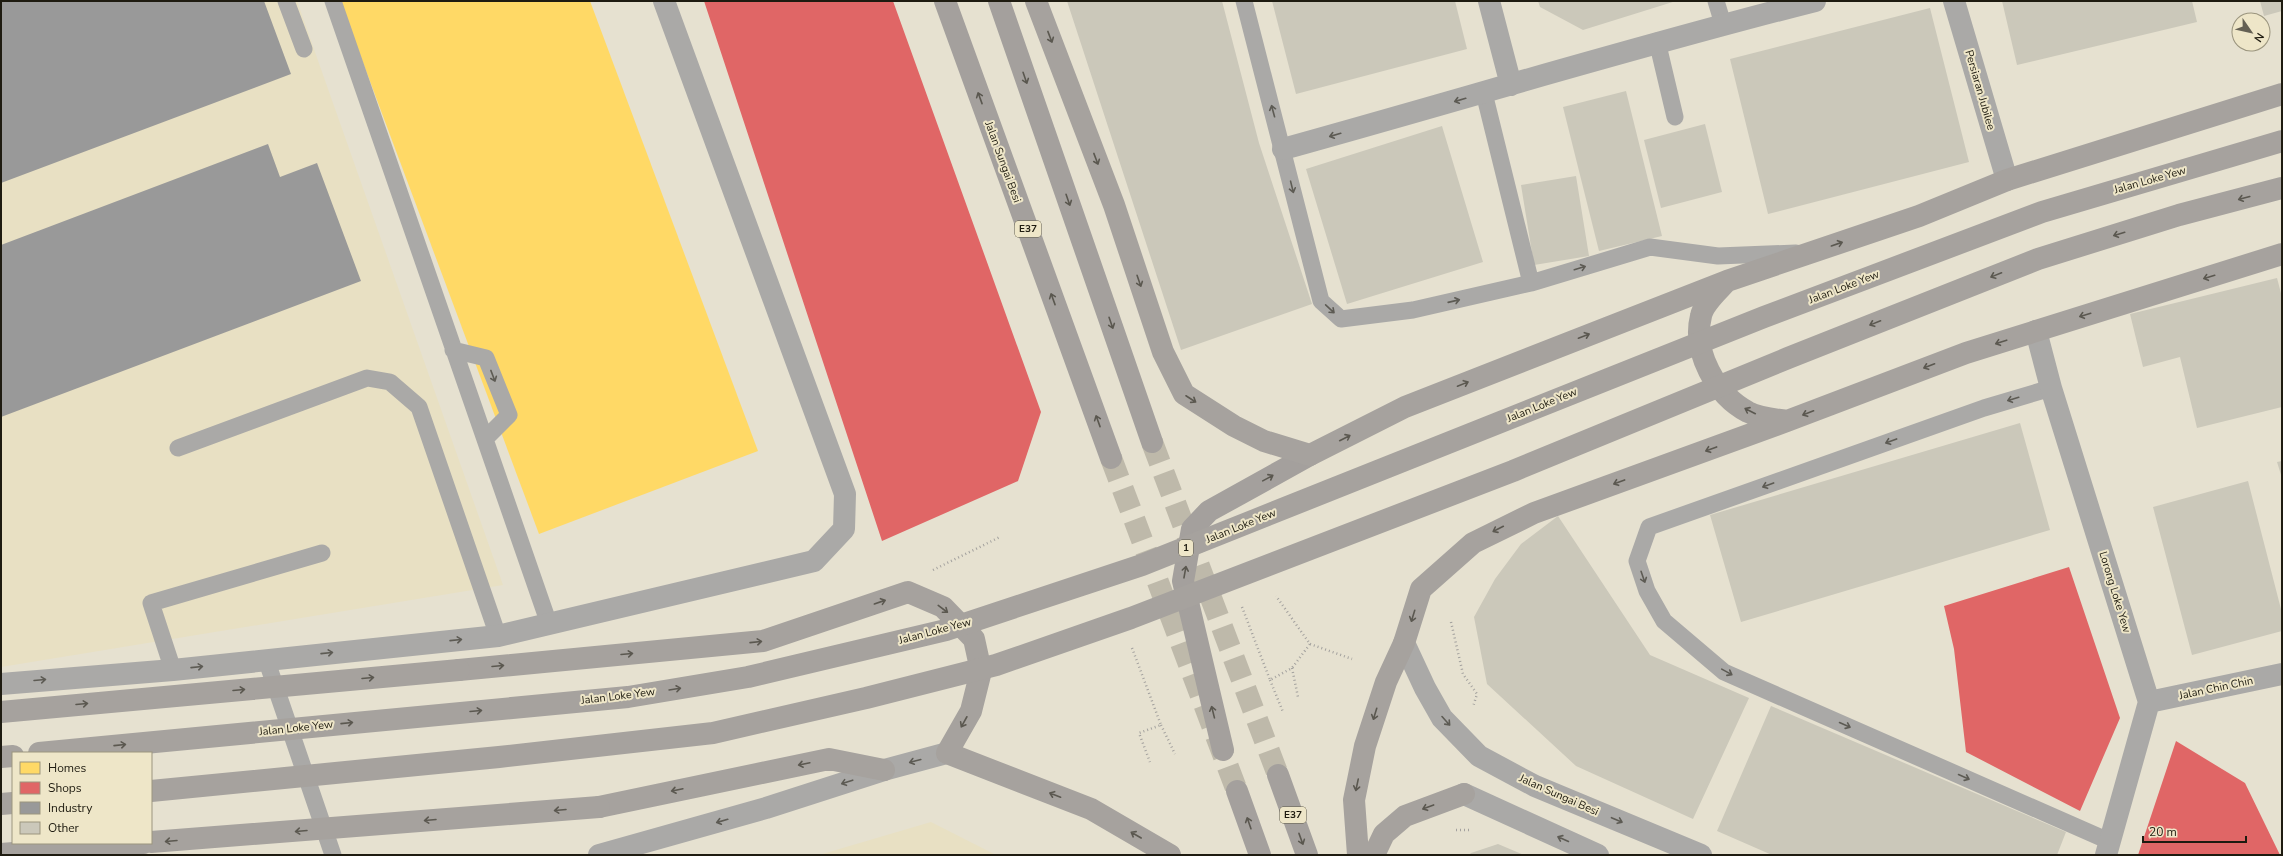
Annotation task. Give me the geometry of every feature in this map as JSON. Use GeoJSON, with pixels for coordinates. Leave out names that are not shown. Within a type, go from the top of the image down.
{"type":"FeatureCollection","features":[{"type":"Feature","properties":{"kind":"highway"},"geometry":{"type":"LineString","coordinates":[[1036,1],[1114,205],[1163,352],[1184,394],[1234,426],[1264,440],[1310,455],[1405,407],[1727,281],[1919,216],[2007,180],[2282,94]]}},
{"type":"Feature","properties":{"kind":"highway","name":"Jalan Loke Yew"},"geometry":{"type":"LineString","coordinates":[[50,752],[628,697],[748,677],[946,630],[1142,566],[1764,317],[2042,212],[2282,141]]}},
{"type":"Feature","properties":{"kind":"highway"},"geometry":{"type":"LineString","coordinates":[[152,791],[499,757],[713,733],[996,666],[1131,618],[1513,471],[1781,361],[2038,259],[2179,216],[2282,188]]}},
{"type":"Feature","properties":{"kind":"highway"},"geometry":{"type":"LineString","coordinates":[[1358,855],[1354,800],[1365,746],[1386,682],[1404,643],[1421,589],[1473,543],[1534,513],[1787,421],[1966,352],[2282,254]]}},
{"type":"Feature","properties":{"kind":"highway"},"geometry":{"type":"LineString","coordinates":[[1727,281],[1701,315],[1701,343],[1709,371],[1716,385],[1748,412],[1767,418],[1787,421]]}},
{"type":"Feature","properties":{"kind":"highway"},"geometry":{"type":"LineString","coordinates":[[1,712],[763,641],[908,592],[943,607],[974,639],[981,671],[971,711],[947,753],[1091,809],[1170,855]]}},
{"type":"Feature","properties":{"kind":"highway"},"geometry":{"type":"LineString","coordinates":[[1,757],[12,756]]}},
{"type":"Feature","properties":{"kind":"highway"},"geometry":{"type":"LineString","coordinates":[[152,842],[599,807],[829,758],[884,770]]}},
{"type":"Feature","properties":{"kind":"highway"},"geometry":{"type":"LineString","coordinates":[[1374,855],[1384,834],[1405,816],[1464,794]]}},
{"type":"Feature","properties":{"kind":"highway"},"geometry":{"type":"LineString","coordinates":[[1,804],[12,803]]}},
{"type":"Feature","properties":{"kind":"highway"},"geometry":{"type":"LineString","coordinates":[[1,854],[131,844]]}},
{"type":"Feature","properties":{"kind":"main road","name":"Jalan Sungai Besi"},"geometry":{"type":"LineString","coordinates":[[945,1],[1111,458]]}},
{"type":"Feature","properties":{"kind":"main road"},"geometry":{"type":"LineString","coordinates":[[999,1],[1152,442]]}},
{"type":"Feature","properties":{"kind":"main road"},"geometry":{"type":"LineString","coordinates":[[1222,750],[1183,580],[1192,529],[1209,511],[1310,455]]}},
{"type":"Feature","properties":{"kind":"main road","name":"E37"},"geometry":{"type":"LineString","coordinates":[[1278,775],[1307,855]]}},
{"type":"Feature","properties":{"kind":"main road"},"geometry":{"type":"LineString","coordinates":[[1237,791],[1260,855]]}},
{"type":"Feature","properties":{"kind":"street"},"geometry":{"type":"LineString","coordinates":[[1,684],[173,670],[498,636],[814,561],[844,529],[845,494],[664,1]]}},
{"type":"Feature","properties":{"kind":"street"},"geometry":{"type":"LineString","coordinates":[[1489,1],[1511,85]]}},
{"type":"Feature","properties":{"kind":"street"},"geometry":{"type":"LineString","coordinates":[[1283,149],[1484,93],[1657,41],[1815,1]]}},
{"type":"Feature","properties":{"kind":"street","name":"Persiaran Jubilee"},"geometry":{"type":"LineString","coordinates":[[1954,1],[2007,180]]}},
{"type":"Feature","properties":{"kind":"street","name":"Lorong Loke Yew"},"geometry":{"type":"LineString","coordinates":[[2036,330],[2051,388],[2149,702]]}},
{"type":"Feature","properties":{"kind":"street","name":"Jalan Sungai Besi"},"geometry":{"type":"LineString","coordinates":[[1404,643],[1425,688],[1442,718],[1479,756],[1535,786],[1701,855]]}},
{"type":"Feature","properties":{"kind":"street","name":"Jalan Chin Chin"},"geometry":{"type":"LineString","coordinates":[[2149,702],[2282,674]]}},
{"type":"Feature","properties":{"kind":"street"},"geometry":{"type":"LineString","coordinates":[[2109,848],[2149,702]]}},
{"type":"Feature","properties":{"kind":"street"},"geometry":{"type":"LineString","coordinates":[[599,855],[766,808],[884,770],[947,753]]}},
{"type":"Feature","properties":{"kind":"street"},"geometry":{"type":"LineString","coordinates":[[1464,794],[1598,855]]}},
{"type":"Feature","properties":{"kind":"lane"},"geometry":{"type":"LineString","coordinates":[[286,1],[304,49]]}},
{"type":"Feature","properties":{"kind":"lane"},"geometry":{"type":"LineString","coordinates":[[333,1],[549,624]]}},
{"type":"Feature","properties":{"kind":"lane"},"geometry":{"type":"LineString","coordinates":[[1244,1],[1321,301],[1341,319],[1413,310],[1531,283],[1650,247],[1718,256],[1812,252]]}},
{"type":"Feature","properties":{"kind":"lane"},"geometry":{"type":"LineString","coordinates":[[1716,1],[1723,24]]}},
{"type":"Feature","properties":{"kind":"lane"},"geometry":{"type":"LineString","coordinates":[[1657,41],[1675,118]]}},
{"type":"Feature","properties":{"kind":"lane"},"geometry":{"type":"LineString","coordinates":[[1484,93],[1531,283]]}},
{"type":"Feature","properties":{"kind":"lane"},"geometry":{"type":"LineString","coordinates":[[453,350],[486,358],[509,415],[485,439]]}},
{"type":"Feature","properties":{"kind":"lane"},"geometry":{"type":"LineString","coordinates":[[178,448],[367,378],[390,382],[419,407],[498,636]]}},
{"type":"Feature","properties":{"kind":"lane"},"geometry":{"type":"LineString","coordinates":[[2051,388],[1984,408],[1649,527],[1637,561],[1647,591],[1664,621],[1724,672],[2109,848]]}},
{"type":"Feature","properties":{"kind":"lane"},"geometry":{"type":"LineString","coordinates":[[173,670],[152,603],[322,553]]}},
{"type":"Feature","properties":{"kind":"lane"},"geometry":{"type":"LineString","coordinates":[[266,660],[333,855]]}},
{"type":"Feature","properties":{"kind":"path"},"geometry":{"type":"LineString","coordinates":[[1276,596],[1310,644],[1352,659]]}},
{"type":"Feature","properties":{"kind":"path"},"geometry":{"type":"LineString","coordinates":[[1240,602],[1283,712]]}},
{"type":"Feature","properties":{"kind":"path"},"geometry":{"type":"LineString","coordinates":[[1451,622],[1463,674]]}},
{"type":"Feature","properties":{"kind":"path"},"geometry":{"type":"LineString","coordinates":[[1270,680],[1292,668],[1310,644]]}},
{"type":"Feature","properties":{"kind":"path"},"geometry":{"type":"LineString","coordinates":[[1132,647],[1161,725],[1176,754]]}},
{"type":"Feature","properties":{"kind":"path"},"geometry":{"type":"LineString","coordinates":[[1292,668],[1298,697]]}},
{"type":"Feature","properties":{"kind":"path"},"geometry":{"type":"LineString","coordinates":[[1150,762],[1139,733],[1161,725]]}},
{"type":"Feature","properties":{"kind":"shaded area"},"geometry":{"type":"Polygon","coordinates":[[[1,1],[297,1],[503,585],[1,667],[1,1]]]}},
{"type":"Feature","properties":{"kind":"shaded area"},"geometry":{"type":"Polygon","coordinates":[[[931,822],[996,855],[819,855],[931,822]]]}},
{"type":"Feature","properties":{"kind":"building: Homes"},"geometry":{"type":"Polygon","coordinates":[[[340,1],[590,1],[758,451],[539,534],[340,1]]]}},
{"type":"Feature","properties":{"kind":"building: Shops"},"geometry":{"type":"Polygon","coordinates":[[[704,1],[893,1],[1041,412],[1018,481],[882,541],[704,1]]]}},
{"type":"Feature","properties":{"kind":"building: Shops"},"geometry":{"type":"Polygon","coordinates":[[[2069,567],[2120,718],[2080,811],[1966,752],[1954,649],[1944,606],[2069,567]]]}},
{"type":"Feature","properties":{"kind":"building: Shops"},"geometry":{"type":"Polygon","coordinates":[[[2176,741],[2245,783],[2280,855],[2138,855],[2176,741]]]}},
{"type":"Feature","properties":{"kind":"building: Industry"},"geometry":{"type":"Polygon","coordinates":[[[1,1],[264,1],[291,74],[1,183],[1,1]]]}},
{"type":"Feature","properties":{"kind":"building: Industry"},"geometry":{"type":"Polygon","coordinates":[[[268,144],[280,177],[317,163],[361,281],[1,417],[1,245],[268,144]]]}},
{"type":"Feature","properties":{"kind":"building: Other"},"geometry":{"type":"Polygon","coordinates":[[[1067,1],[1222,1],[1259,143],[1312,304],[1181,350],[1067,1]]]}},
{"type":"Feature","properties":{"kind":"building: Other"},"geometry":{"type":"Polygon","coordinates":[[[1272,1],[1455,1],[1467,49],[1296,94],[1272,1]]]}},
{"type":"Feature","properties":{"kind":"building: Other"},"geometry":{"type":"Polygon","coordinates":[[[1538,1],[1676,1],[1583,30],[1540,7],[1538,1]]]}},
{"type":"Feature","properties":{"kind":"building: Other"},"geometry":{"type":"Polygon","coordinates":[[[2002,1],[2192,1],[2197,22],[2017,65],[2002,1]]]}},
{"type":"Feature","properties":{"kind":"building: Other"},"geometry":{"type":"Polygon","coordinates":[[[2260,1],[2282,1],[2282,11],[2271,14],[2271,12],[2263,12],[2260,1]]]}},
{"type":"Feature","properties":{"kind":"building: Other"},"geometry":{"type":"Polygon","coordinates":[[[1930,8],[1969,162],[1768,214],[1730,59],[1930,8]]]}},
{"type":"Feature","properties":{"kind":"building: Other"},"geometry":{"type":"Polygon","coordinates":[[[1626,91],[1662,236],[1599,251],[1563,107],[1626,91]]]}},
{"type":"Feature","properties":{"kind":"building: Other"},"geometry":{"type":"Polygon","coordinates":[[[1705,124],[1722,192],[1661,208],[1644,140],[1705,124]]]}},
{"type":"Feature","properties":{"kind":"building: Other"},"geometry":{"type":"Polygon","coordinates":[[[1442,126],[1483,262],[1347,304],[1306,169],[1442,126]]]}},
{"type":"Feature","properties":{"kind":"building: Other"},"geometry":{"type":"Polygon","coordinates":[[[1576,176],[1589,256],[1534,265],[1521,185],[1576,176]]]}},
{"type":"Feature","properties":{"kind":"building: Other"},"geometry":{"type":"Polygon","coordinates":[[[2277,278],[2282,297],[2282,407],[2197,428],[2180,357],[2143,367],[2130,314],[2277,278]]]}},
{"type":"Feature","properties":{"kind":"building: Other"},"geometry":{"type":"Polygon","coordinates":[[[2020,423],[2050,530],[1741,622],[1710,515],[2020,423]]]}},
{"type":"Feature","properties":{"kind":"building: Other"},"geometry":{"type":"Polygon","coordinates":[[[2282,461],[2282,478],[2277,462],[2282,461]]]}},
{"type":"Feature","properties":{"kind":"building: Other"},"geometry":{"type":"Polygon","coordinates":[[[2248,481],[2282,613],[2282,631],[2192,655],[2153,507],[2248,481]]]}},
{"type":"Feature","properties":{"kind":"building: Other"},"geometry":{"type":"Polygon","coordinates":[[[1558,516],[1650,655],[1749,698],[1693,819],[1576,766],[1487,684],[1474,617],[1495,579],[1521,544],[1558,516]]]}},
{"type":"Feature","properties":{"kind":"building: Other"},"geometry":{"type":"Polygon","coordinates":[[[1771,706],[2066,832],[2057,855],[1772,855],[1717,831],[1771,706]]]}},
{"type":"Feature","properties":{"kind":"building: Other"},"geometry":{"type":"Polygon","coordinates":[[[1498,844],[1524,855],[1469,855],[1471,853],[1498,844]]]}},
{"type":"Feature","properties":{"kind":"tunnel"},"geometry":{"type":"LineString","coordinates":[[1152,442],[1278,775]]}},
{"type":"Feature","properties":{"kind":"tunnel"},"geometry":{"type":"LineString","coordinates":[[1111,458],[1237,791]]}}]}
